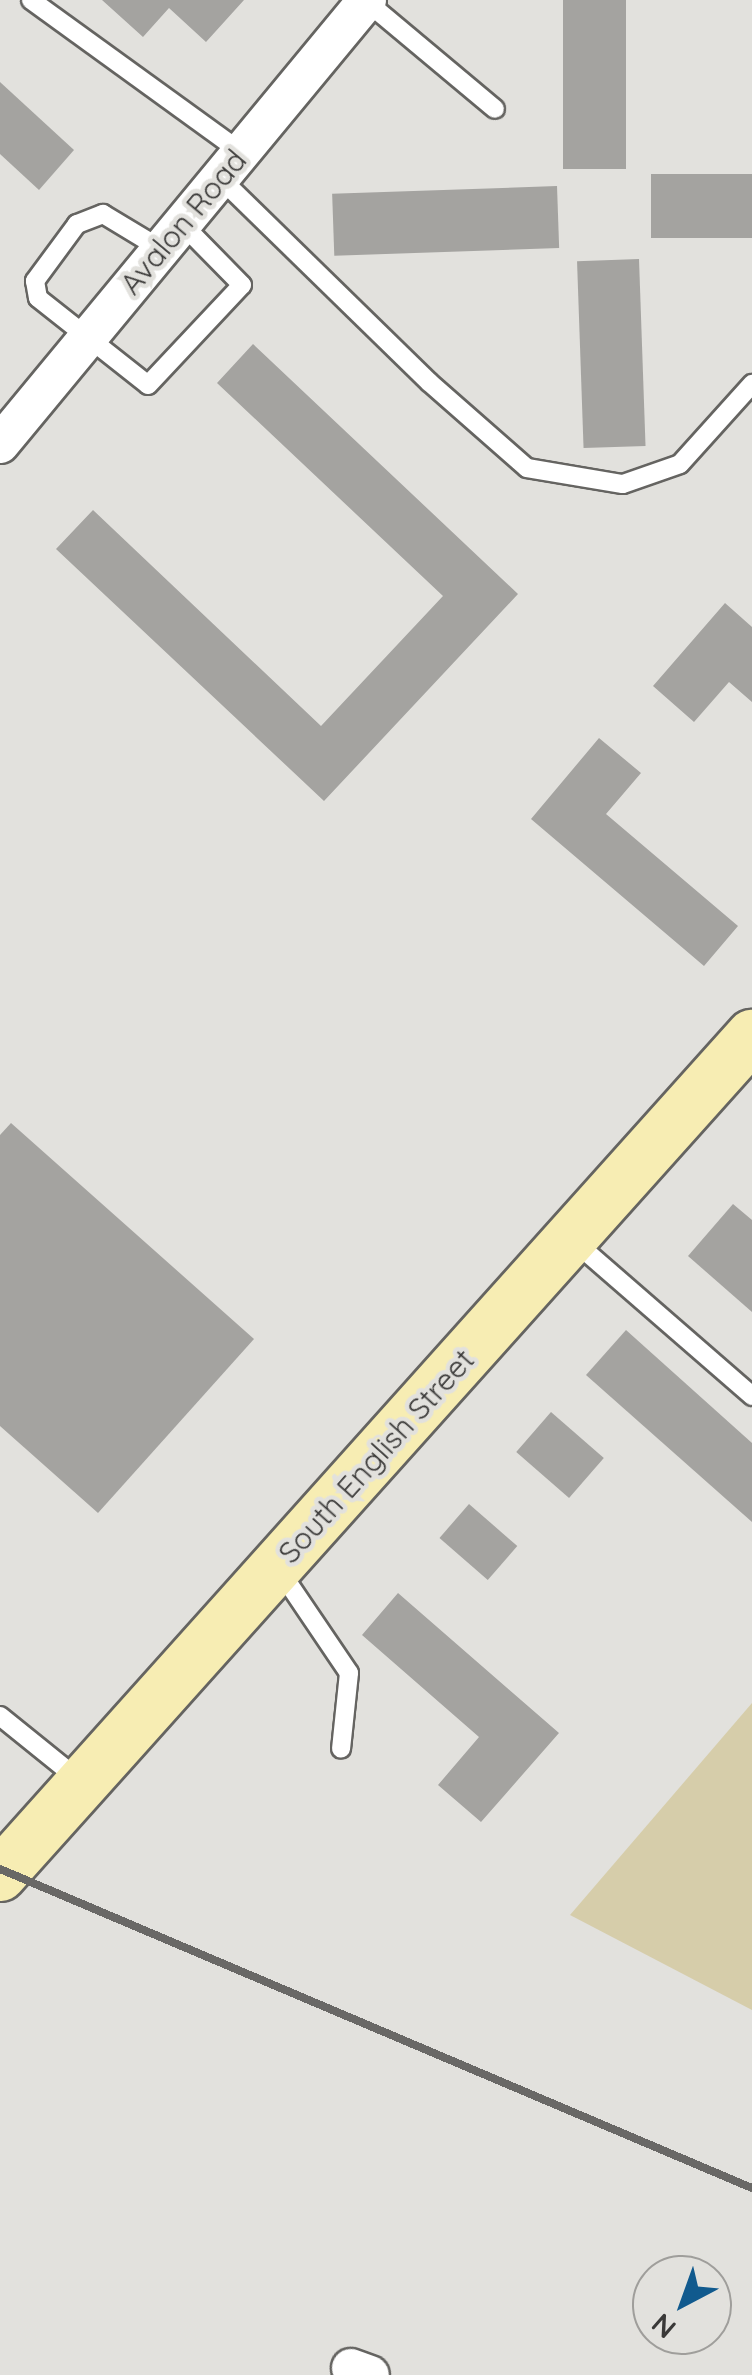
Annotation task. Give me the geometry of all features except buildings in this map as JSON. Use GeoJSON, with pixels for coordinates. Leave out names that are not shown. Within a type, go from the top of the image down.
{"type":"FeatureCollection","features":[{"type":"Feature","properties":{"kind":"street","name":"Avalon Road"},"geometry":{"type":"LineString","coordinates":[[0,444],[366,1]]}},
{"type":"Feature","properties":{"kind":"street","name":"South English Street"},"geometry":{"type":"LineString","coordinates":[[0,1875],[752,1036]]}},
{"type":"Feature","properties":{"kind":"lane"},"geometry":{"type":"LineString","coordinates":[[31,0],[230,165],[429,382],[527,468],[623,484],[680,464],[752,384]]}},
{"type":"Feature","properties":{"kind":"lane"},"geometry":{"type":"LineString","coordinates":[[366,1],[495,109]]}},
{"type":"Feature","properties":{"kind":"lane"},"geometry":{"type":"LineString","coordinates":[[103,214],[171,237],[242,284],[148,385],[90,335],[38,298],[35,281],[77,224],[103,214]]}},
{"type":"Feature","properties":{"kind":"lane"},"geometry":{"type":"LineString","coordinates":[[571,1238],[752,1396]]}},
{"type":"Feature","properties":{"kind":"lane"},"geometry":{"type":"LineString","coordinates":[[277,1566],[349,1673],[341,1749]]}},
{"type":"Feature","properties":{"kind":"lane"},"geometry":{"type":"LineString","coordinates":[[0,1716],[82,1783]]}},
{"type":"Feature","properties":{"kind":"shaded area"},"geometry":{"type":"Polygon","coordinates":[[[752,1703],[752,2010],[570,1915],[752,1703]]]}},
{"type":"Feature","properties":{"kind":"railway"},"geometry":{"type":"LineString","coordinates":[[0,1869],[752,2188]]}}]}
